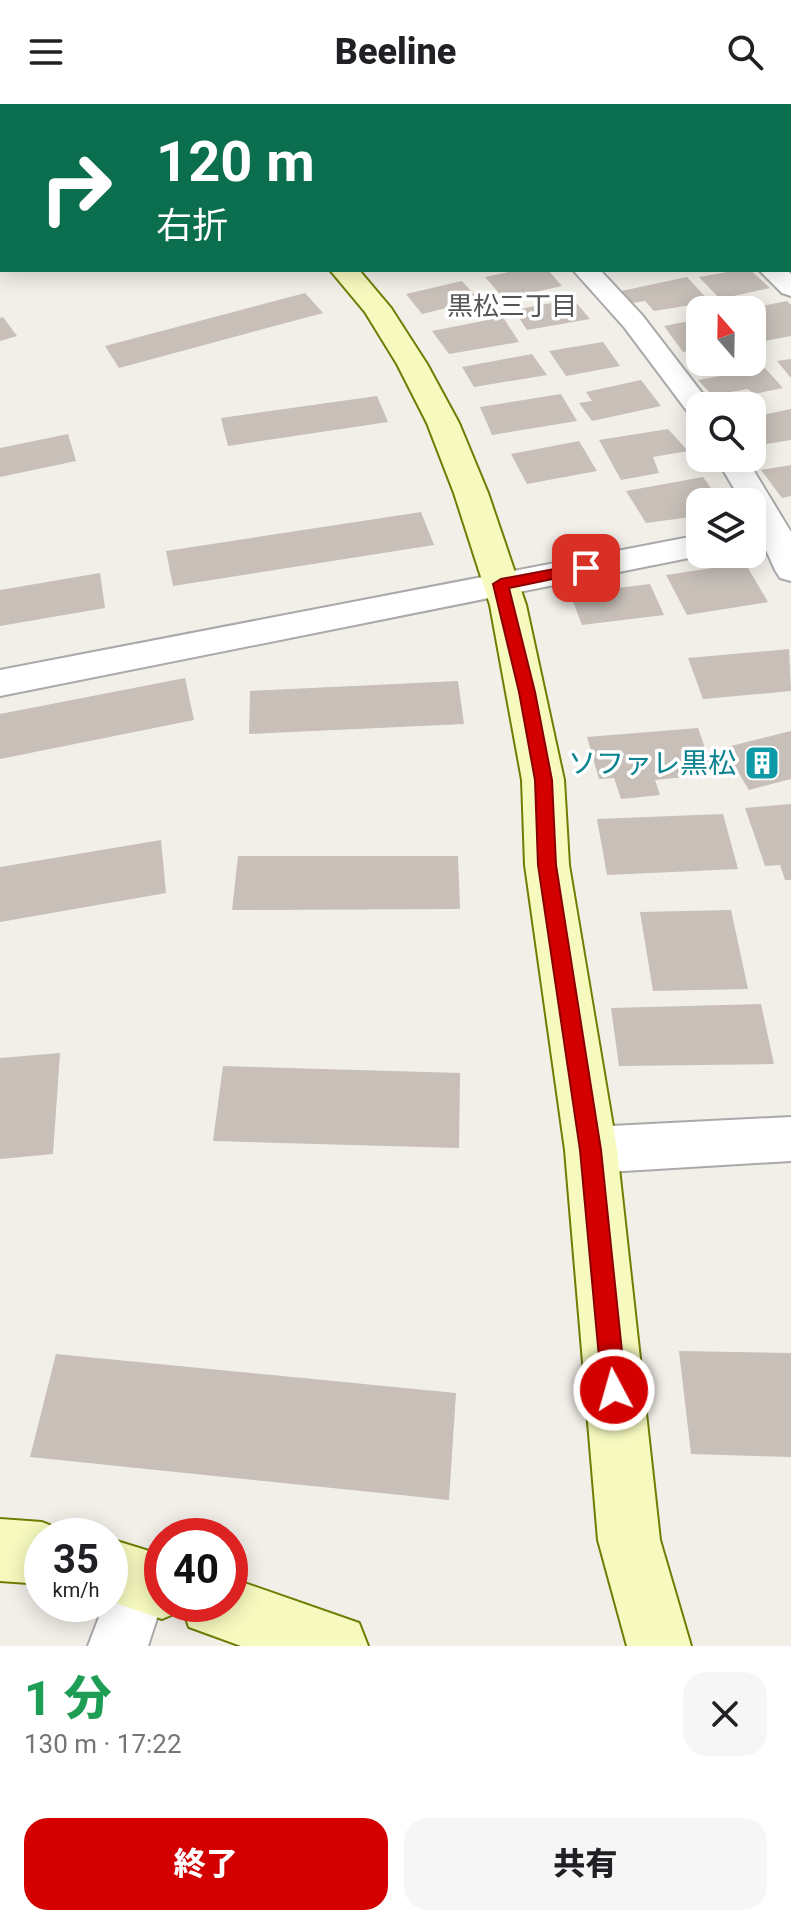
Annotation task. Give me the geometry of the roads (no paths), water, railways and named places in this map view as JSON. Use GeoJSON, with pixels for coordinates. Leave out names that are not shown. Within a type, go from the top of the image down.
{"type":"FeatureCollection","features":[{"type":"Feature","properties":{"kind":"street"},"geometry":{"type":"LineString","coordinates":[[346,272],[377,308],[412,364],[443,423],[471,493],[501,584],[527,692],[543,780],[547,865],[591,1150],[629,1540],[659,1646]]}},
{"type":"Feature","properties":{"kind":"street"},"geometry":{"type":"LineString","coordinates":[[588,272],[633,321],[687,392]]}},
{"type":"Feature","properties":{"kind":"street"},"geometry":{"type":"LineString","coordinates":[[774,272],[791,288]]}},
{"type":"Feature","properties":{"kind":"street"},"geometry":{"type":"LineString","coordinates":[[739,472],[791,570]]}},
{"type":"Feature","properties":{"kind":"street"},"geometry":{"type":"LineString","coordinates":[[0,683],[686,549]]}},
{"type":"Feature","properties":{"kind":"street"},"geometry":{"type":"LineString","coordinates":[[591,1150],[791,1139]]}},
{"type":"Feature","properties":{"kind":"street"},"geometry":{"type":"LineString","coordinates":[[0,1550],[24,1552]]}},
{"type":"Feature","properties":{"kind":"street"},"geometry":{"type":"LineString","coordinates":[[118,1646],[138,1579]]}},
{"type":"Feature","properties":{"kind":"street"},"geometry":{"type":"LineString","coordinates":[[248,1616],[336,1646]]}},
{"type":"Feature","properties":{"kind":"place","name":"ソファレ黒松"},"geometry":{"type":"Point","coordinates":[762,763]}},
{"type":"Feature","properties":{"kind":"district","name":"黒松三丁目"},"geometry":{"type":"Point","coordinates":[512,306]}}]}
